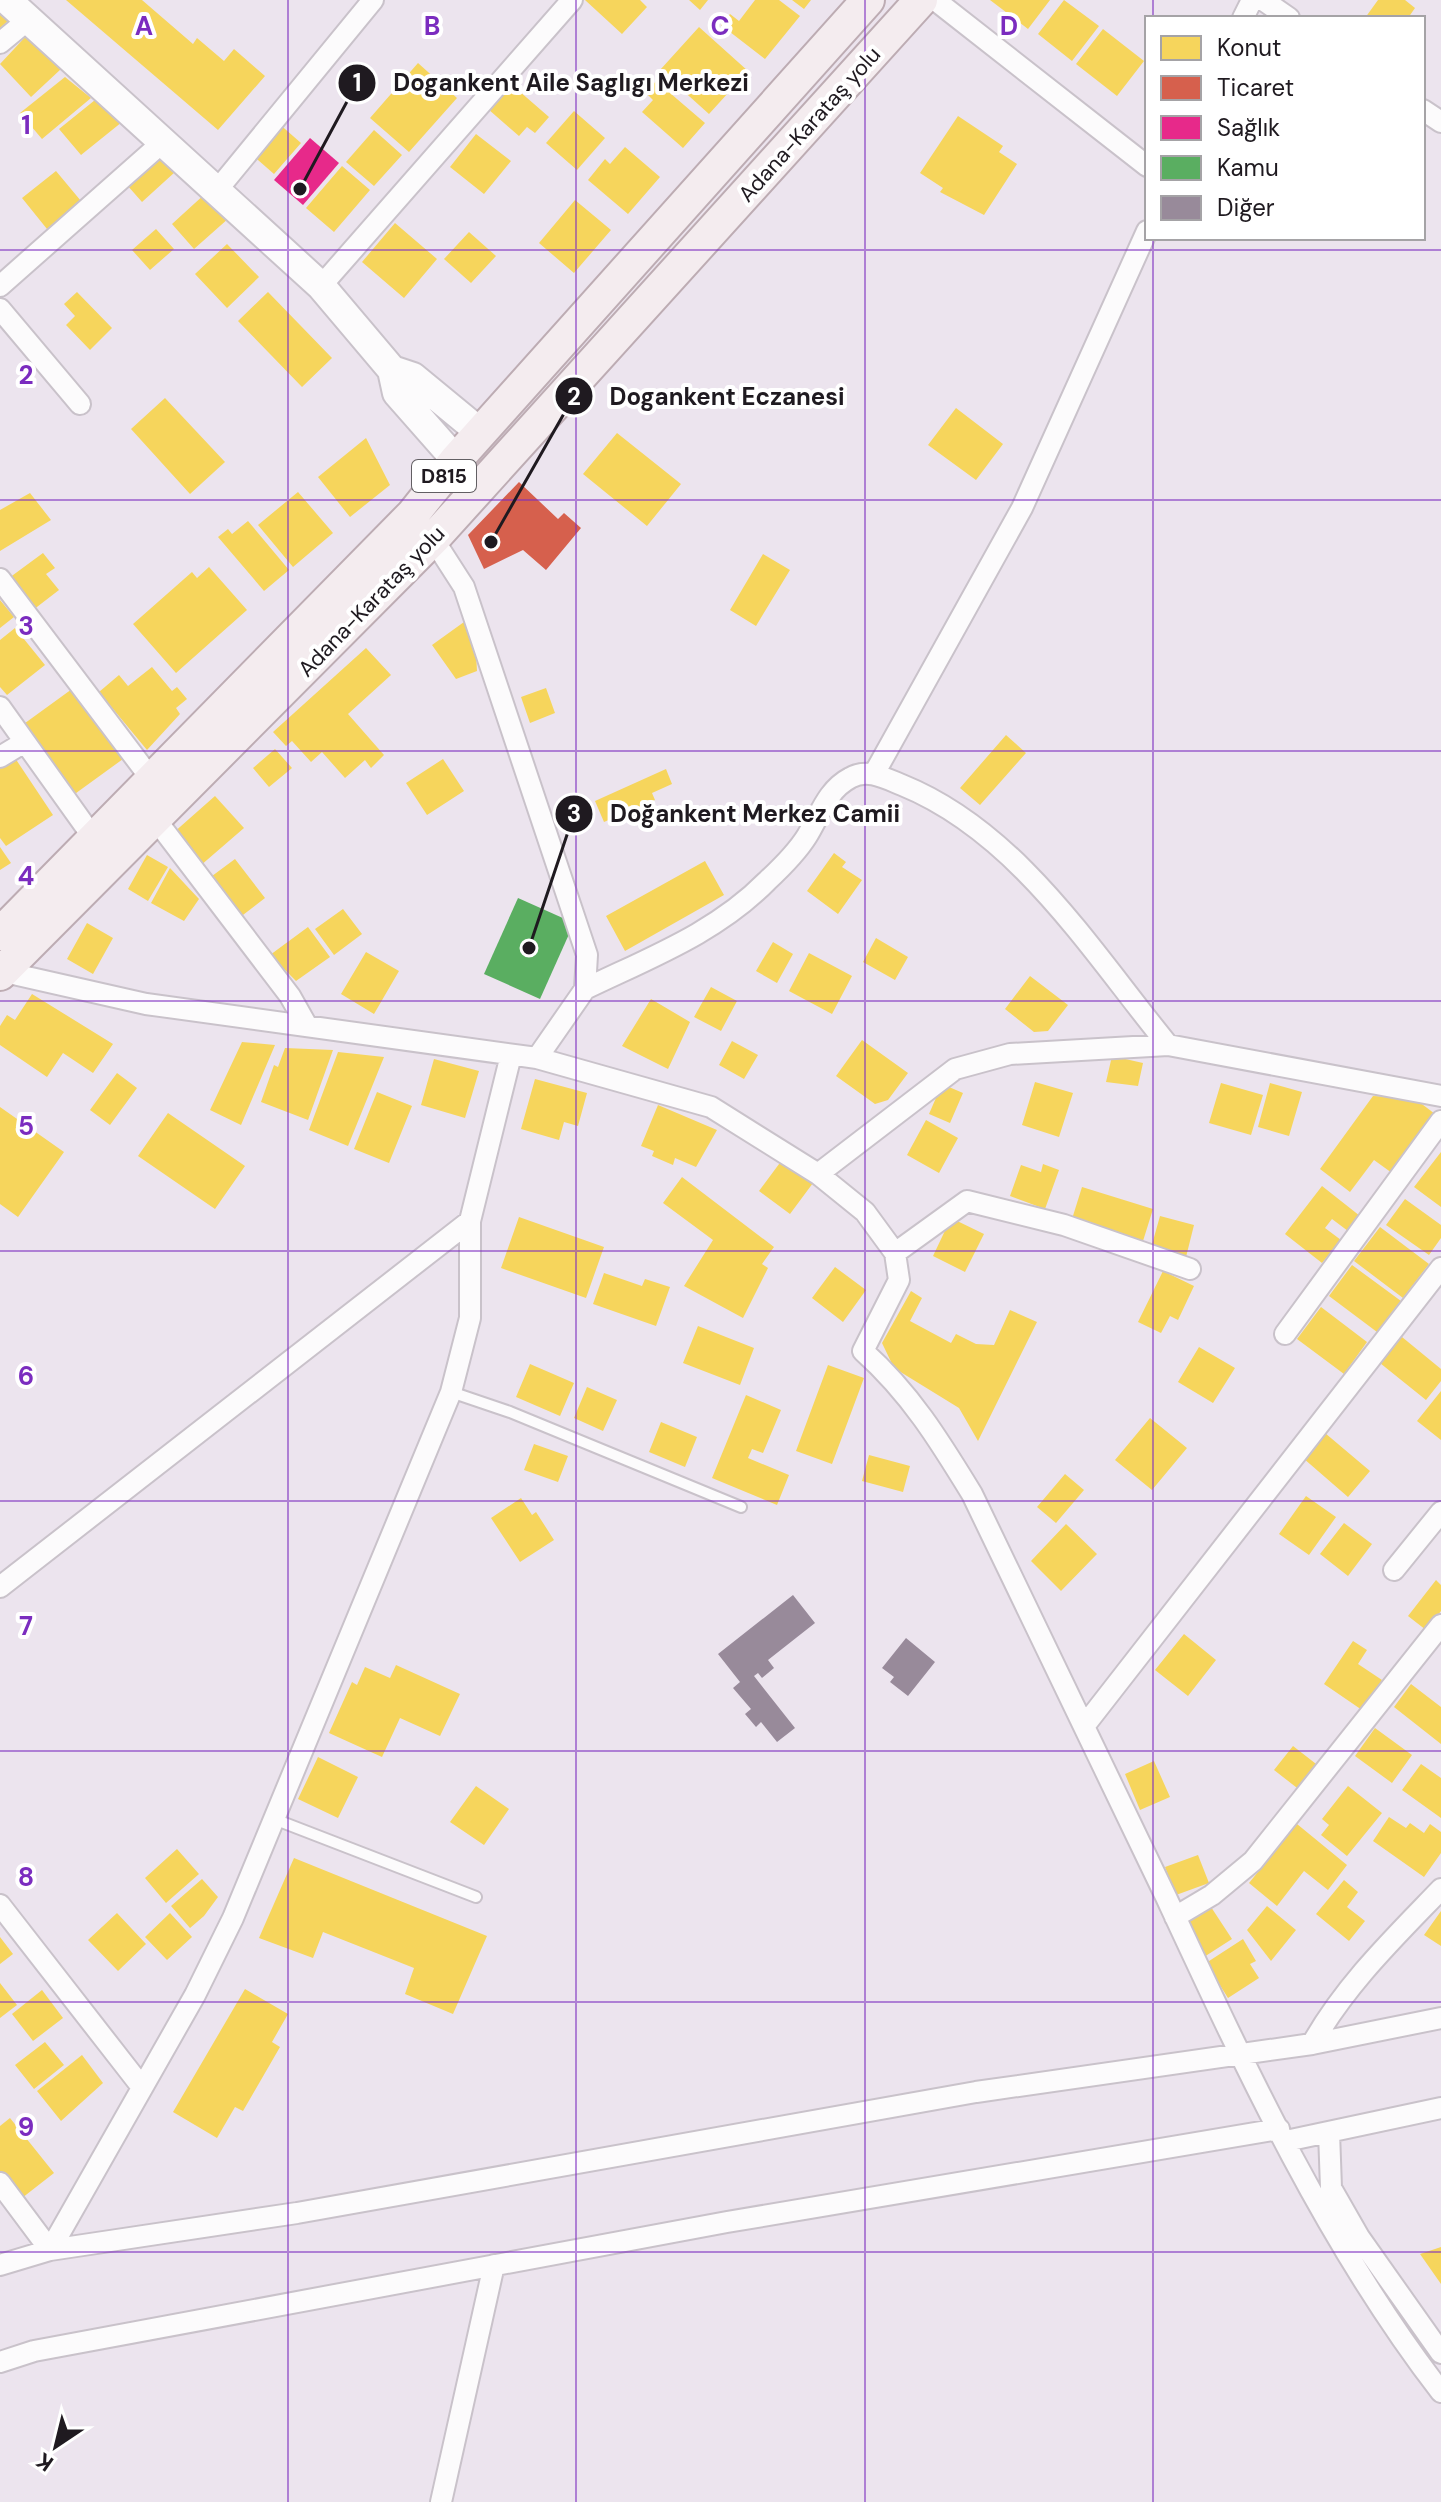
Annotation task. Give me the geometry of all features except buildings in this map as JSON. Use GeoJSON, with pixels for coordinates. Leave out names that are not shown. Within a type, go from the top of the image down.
{"type":"FeatureCollection","features":[{"type":"Feature","properties":{"kind":"main road","name":"Adana-Karataş yolu"},"geometry":{"type":"LineString","coordinates":[[0,934],[152,780],[424,526],[456,460],[868,0]]}},
{"type":"Feature","properties":{"kind":"main road","name":"Adana-Karataş yolu"},"geometry":{"type":"LineString","coordinates":[[1,973],[156,820],[424,526],[921,0]]}},
{"type":"Feature","properties":{"kind":"street"},"geometry":{"type":"LineString","coordinates":[[7,0],[321,286],[392,370],[397,393],[456,460]]}},
{"type":"Feature","properties":{"kind":"street"},"geometry":{"type":"LineString","coordinates":[[218,189],[373,0]]}},
{"type":"Feature","properties":{"kind":"street"},"geometry":{"type":"LineString","coordinates":[[321,286],[572,0]]}},
{"type":"Feature","properties":{"kind":"street"},"geometry":{"type":"LineString","coordinates":[[935,0],[1145,164]]}},
{"type":"Feature","properties":{"kind":"street"},"geometry":{"type":"LineString","coordinates":[[1263,0],[1286,16]]}},
{"type":"Feature","properties":{"kind":"street"},"geometry":{"type":"LineString","coordinates":[[0,43],[29,19]]}},
{"type":"Feature","properties":{"kind":"street"},"geometry":{"type":"LineString","coordinates":[[0,286],[164,141]]}},
{"type":"Feature","properties":{"kind":"street"},"geometry":{"type":"LineString","coordinates":[[874,774],[1022,508],[1145,235]]}},
{"type":"Feature","properties":{"kind":"street"},"geometry":{"type":"LineString","coordinates":[[0,309],[80,404]]}},
{"type":"Feature","properties":{"kind":"street"},"geometry":{"type":"LineString","coordinates":[[392,370],[413,377],[481,433]]}},
{"type":"Feature","properties":{"kind":"street"},"geometry":{"type":"LineString","coordinates":[[424,526],[464,587],[587,955],[585,989]]}},
{"type":"Feature","properties":{"kind":"street"},"geometry":{"type":"LineString","coordinates":[[0,579],[152,780]]}},
{"type":"Feature","properties":{"kind":"street"},"geometry":{"type":"LineString","coordinates":[[0,707],[95,840]]}},
{"type":"Feature","properties":{"kind":"street"},"geometry":{"type":"LineString","coordinates":[[0,757],[23,743]]}},
{"type":"Feature","properties":{"kind":"street"},"geometry":{"type":"LineString","coordinates":[[537,1058],[585,989],[709,929],[766,883],[796,850],[832,791],[852,776],[874,774],[933,797],[989,837],[1040,887],[1168,1045]]}},
{"type":"Feature","properties":{"kind":"street"},"geometry":{"type":"LineString","coordinates":[[156,820],[290,996],[307,1026]]}},
{"type":"Feature","properties":{"kind":"street"},"geometry":{"type":"LineString","coordinates":[[1,973],[146,1004],[537,1058],[711,1107],[818,1174],[865,1212],[895,1253],[899,1280],[863,1351],[896,1380],[924,1415],[964,1481],[1283,2135],[1389,2325],[1441,2392]]}},
{"type":"Feature","properties":{"kind":"street"},"geometry":{"type":"LineString","coordinates":[[818,1174],[955,1069],[1010,1054],[1168,1045],[1441,1096]]}},
{"type":"Feature","properties":{"kind":"street"},"geometry":{"type":"LineString","coordinates":[[50,2250],[201,1983],[274,1819],[451,1392],[470,1318],[470,1221],[511,1055]]}},
{"type":"Feature","properties":{"kind":"street"},"geometry":{"type":"LineString","coordinates":[[1285,1334],[1441,1121]]}},
{"type":"Feature","properties":{"kind":"street"},"geometry":{"type":"LineString","coordinates":[[895,1253],[967,1201],[1064,1225],[1190,1269]]}},
{"type":"Feature","properties":{"kind":"street"},"geometry":{"type":"LineString","coordinates":[[0,1587],[470,1221]]}},
{"type":"Feature","properties":{"kind":"street"},"geometry":{"type":"LineString","coordinates":[[1085,1725],[1441,1268]]}},
{"type":"Feature","properties":{"kind":"street"},"geometry":{"type":"LineString","coordinates":[[1394,1570],[1441,1512]]}},
{"type":"Feature","properties":{"kind":"street"},"geometry":{"type":"LineString","coordinates":[[1175,1917],[1212,1895],[1253,1861],[1441,1625]]}},
{"type":"Feature","properties":{"kind":"street"},"geometry":{"type":"LineString","coordinates":[[1312,2044],[1331,2011],[1385,1945],[1441,1889]]}},
{"type":"Feature","properties":{"kind":"street"},"geometry":{"type":"LineString","coordinates":[[0,1905],[141,2086]]}},
{"type":"Feature","properties":{"kind":"street"},"geometry":{"type":"LineString","coordinates":[[0,2265],[50,2250],[297,2213],[976,2092],[1312,2044],[1441,2018]]}},
{"type":"Feature","properties":{"kind":"street"},"geometry":{"type":"LineString","coordinates":[[0,2362],[34,2351],[494,2265],[1283,2135],[1329,2132],[1441,2108]]}},
{"type":"Feature","properties":{"kind":"street"},"geometry":{"type":"LineString","coordinates":[[1329,2132],[1331,2188],[1391,2285],[1441,2353]]}},
{"type":"Feature","properties":{"kind":"street"},"geometry":{"type":"LineString","coordinates":[[0,2183],[50,2250]]}},
{"type":"Feature","properties":{"kind":"street"},"geometry":{"type":"LineString","coordinates":[[441,2502],[494,2265]]}},
{"type":"Feature","properties":{"kind":"lane"},"geometry":{"type":"LineString","coordinates":[[451,1392],[510,1412],[741,1507]]}},
{"type":"Feature","properties":{"kind":"lane"},"geometry":{"type":"LineString","coordinates":[[274,1819],[476,1897]]}},
{"type":"Feature","properties":{"kind":"place","name":"Dogankent Aile Saglıgı Merkezi"},"geometry":{"type":"Point","coordinates":[300,189]}},
{"type":"Feature","properties":{"kind":"place","name":"Dogankent Eczanesi"},"geometry":{"type":"Point","coordinates":[491,542]}},
{"type":"Feature","properties":{"kind":"place","name":"Doğankent Merkez Camii"},"geometry":{"type":"Point","coordinates":[529,948]}}]}
